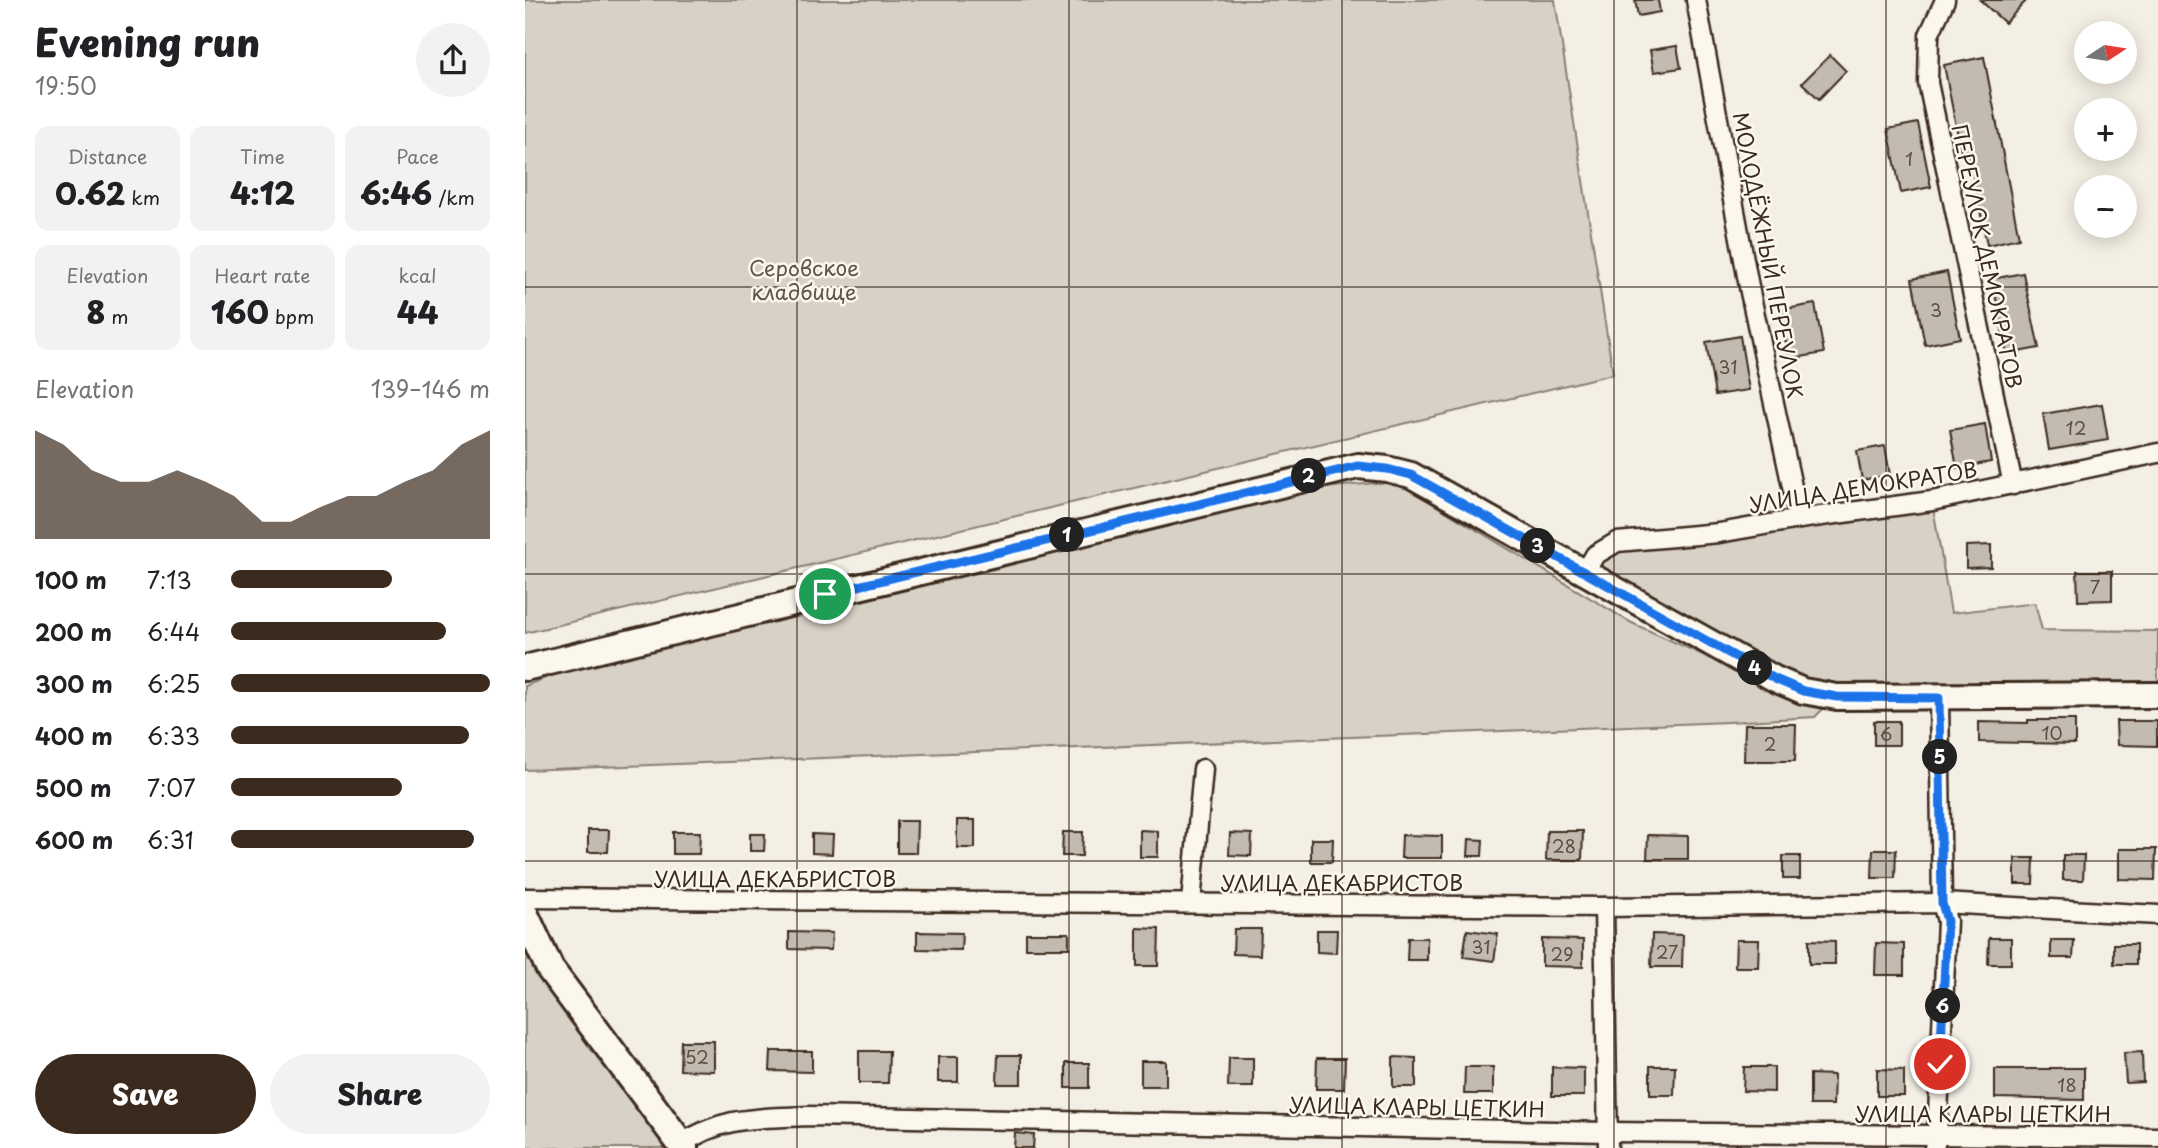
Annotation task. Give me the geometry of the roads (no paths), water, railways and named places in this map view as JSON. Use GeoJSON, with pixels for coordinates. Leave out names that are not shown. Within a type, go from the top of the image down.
{"type":"FeatureCollection","features":[{"type":"Feature","properties":{"kind":"main road"},"geometry":{"type":"LineString","coordinates":[[525,668],[1358,466],[1411,475],[1775,679],[1803,691],[1837,697],[2158,695]]}},
{"type":"Feature","properties":{"kind":"main road"},"geometry":{"type":"LineString","coordinates":[[525,915],[550,970],[682,1146]]}},
{"type":"Feature","properties":{"kind":"street","name":"МОЛОДЁЖНЫЙ ПЕРЕУЛОК"},"geometry":{"type":"LineString","coordinates":[[1696,0],[1750,292],[1799,519]]}},
{"type":"Feature","properties":{"kind":"street","name":"ПЕРЕУЛОК ДЕМОКРАТОВ"},"geometry":{"type":"LineString","coordinates":[[1945,0],[1929,35],[1928,83],[2013,485]]}},
{"type":"Feature","properties":{"kind":"street","name":"УЛИЦА ДЕМОКРАТОВ"},"geometry":{"type":"LineString","coordinates":[[1585,572],[1595,555],[1617,542],[1719,533],[1932,501],[2158,453]]}},
{"type":"Feature","properties":{"kind":"street"},"geometry":{"type":"LineString","coordinates":[[1935,1142],[1947,921],[1942,903],[1939,698]]}},
{"type":"Feature","properties":{"kind":"street"},"geometry":{"type":"LineString","coordinates":[[1191,903],[1203,769]]}},
{"type":"Feature","properties":{"kind":"street","name":"УЛИЦА ДЕКАБРИСТОВ"},"geometry":{"type":"LineString","coordinates":[[525,898],[1604,907],[1942,903],[2158,915]]}},
{"type":"Feature","properties":{"kind":"street"},"geometry":{"type":"LineString","coordinates":[[1604,907],[1608,1140]]}},
{"type":"Feature","properties":{"kind":"street","name":"УЛИЦА КЛАРЫ ЦЕТКИН"},"geometry":{"type":"LineString","coordinates":[[682,1146],[702,1130],[732,1120],[808,1116],[1608,1140],[1935,1142],[2158,1137]]}},
{"type":"Feature","properties":{"kind":"park label","name":"Серовское кладбище"},"geometry":{"type":"Point","coordinates":[804,279]}}]}
